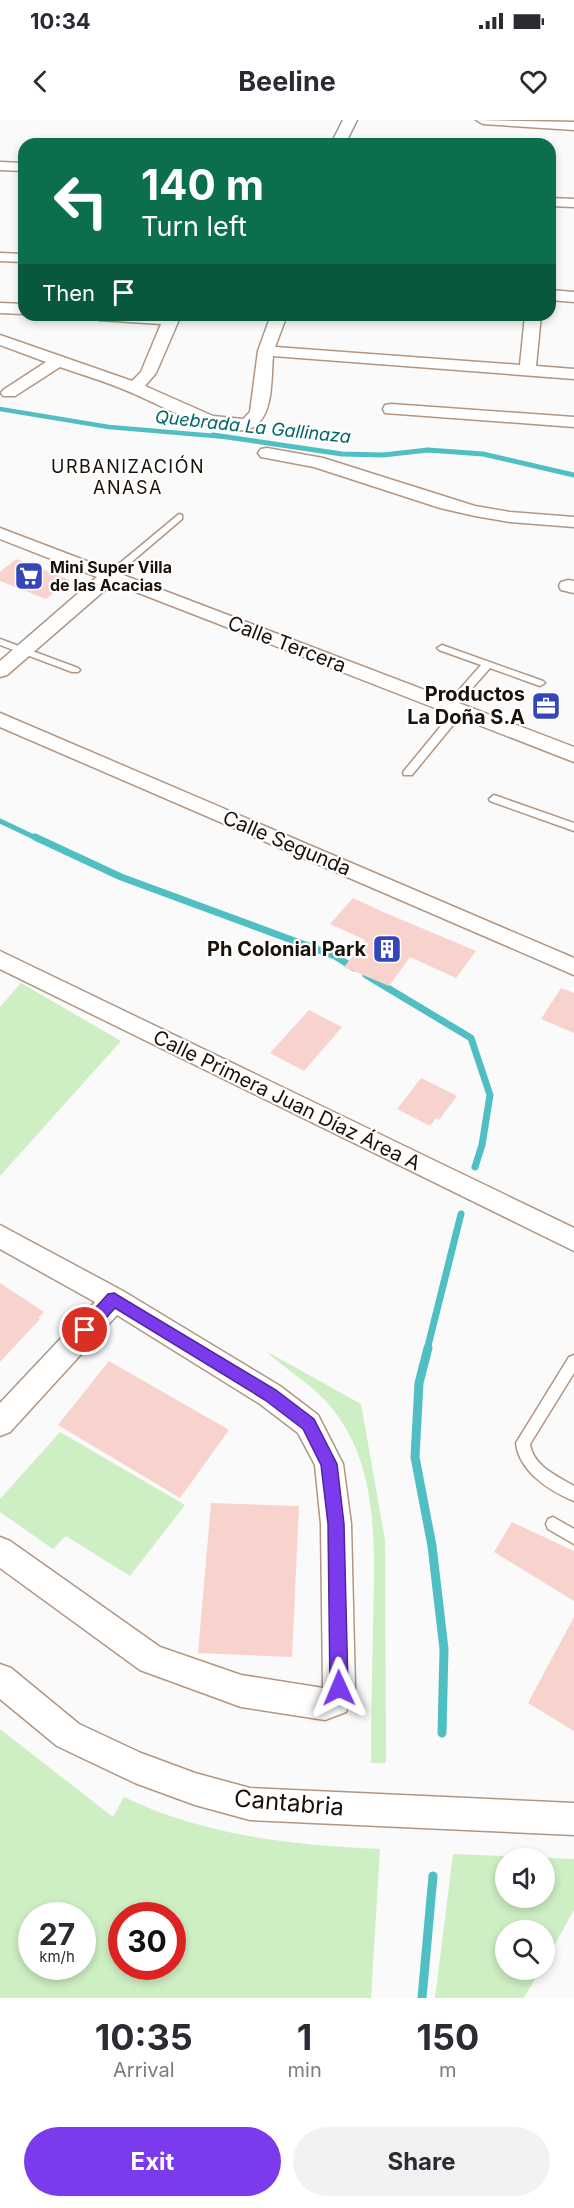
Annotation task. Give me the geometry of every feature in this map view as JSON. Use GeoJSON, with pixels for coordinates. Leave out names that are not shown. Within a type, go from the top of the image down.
{"type":"FeatureCollection","features":[{"type":"Feature","properties":{"kind":"street"},"geometry":{"type":"LineString","coordinates":[[341,138],[350,120]]}},
{"type":"Feature","properties":{"kind":"street"},"geometry":{"type":"LineString","coordinates":[[483,120],[574,126]]}},
{"type":"Feature","properties":{"kind":"street"},"geometry":{"type":"LineString","coordinates":[[0,166],[18,167]]}},
{"type":"Feature","properties":{"kind":"street"},"geometry":{"type":"LineString","coordinates":[[556,202],[574,203]]}},
{"type":"Feature","properties":{"kind":"street"},"geometry":{"type":"LineString","coordinates":[[0,257],[18,258]]}},
{"type":"Feature","properties":{"kind":"street"},"geometry":{"type":"LineString","coordinates":[[556,296],[574,297]]}},
{"type":"Feature","properties":{"kind":"street"},"geometry":{"type":"LineString","coordinates":[[0,308],[18,309]]}},
{"type":"Feature","properties":{"kind":"street"},"geometry":{"type":"LineString","coordinates":[[135,388],[148,373],[171,321]]}},
{"type":"Feature","properties":{"kind":"street"},"geometry":{"type":"LineString","coordinates":[[0,340],[135,388],[207,420],[232,426],[249,423],[258,413],[266,351],[277,321]]}},
{"type":"Feature","properties":{"kind":"street"},"geometry":{"type":"LineString","coordinates":[[528,370],[532,321]]}},
{"type":"Feature","properties":{"kind":"street"},"geometry":{"type":"LineString","coordinates":[[266,351],[574,374]]}},
{"type":"Feature","properties":{"kind":"street"},"geometry":{"type":"LineString","coordinates":[[9,393],[58,361]]}},
{"type":"Feature","properties":{"kind":"street"},"geometry":{"type":"LineString","coordinates":[[391,409],[574,422]]}},
{"type":"Feature","properties":{"kind":"street"},"geometry":{"type":"LineString","coordinates":[[267,453],[317,462],[446,504],[475,511],[510,517],[574,522]]}},
{"type":"Feature","properties":{"kind":"street","name":"Calle Tercera"},"geometry":{"type":"LineString","coordinates":[[0,533],[574,755]]}},
{"type":"Feature","properties":{"kind":"street"},"geometry":{"type":"LineString","coordinates":[[0,671],[111,576]]}},
{"type":"Feature","properties":{"kind":"street","name":"Calle Segunda"},"geometry":{"type":"LineString","coordinates":[[0,719],[574,967]]}},
{"type":"Feature","properties":{"kind":"street","name":"Calle Primera Juan Díaz Área A"},"geometry":{"type":"LineString","coordinates":[[0,959],[574,1240]]}},
{"type":"Feature","properties":{"kind":"street"},"geometry":{"type":"LineString","coordinates":[[0,1236],[114,1299],[270,1395],[308,1424],[329,1464],[336,1524],[339,1688],[334,1701],[325,1704],[241,1691],[151,1659],[0,1551]]}},
{"type":"Feature","properties":{"kind":"street"},"geometry":{"type":"LineString","coordinates":[[0,1423],[114,1299]]}},
{"type":"Feature","properties":{"kind":"street","name":"Cantabria"},"geometry":{"type":"LineString","coordinates":[[0,1679],[68,1735],[135,1767],[195,1789],[250,1804],[574,1819]]}},
{"type":"Feature","properties":{"kind":"lane"},"geometry":{"type":"LineString","coordinates":[[111,576],[179,517]]}},
{"type":"Feature","properties":{"kind":"lane"},"geometry":{"type":"LineString","coordinates":[[0,642],[75,670]]}},
{"type":"Feature","properties":{"kind":"lane"},"geometry":{"type":"LineString","coordinates":[[442,648],[540,683]]}},
{"type":"Feature","properties":{"kind":"lane"},"geometry":{"type":"LineString","coordinates":[[408,773],[488,664]]}},
{"type":"Feature","properties":{"kind":"lane"},"geometry":{"type":"LineString","coordinates":[[494,799],[574,827]]}},
{"type":"Feature","properties":{"kind":"lane"},"geometry":{"type":"LineString","coordinates":[[574,1361],[522,1443],[522,1453],[530,1464],[574,1494]]}},
{"type":"Feature","properties":{"kind":"lane"},"geometry":{"type":"LineString","coordinates":[[553,1524],[574,1537]]}},
{"type":"Feature","properties":{"kind":"green space"},"geometry":{"type":"Polygon","coordinates":[[[21,983],[121,1041],[0,1176],[0,1007],[21,983]]]}},
{"type":"Feature","properties":{"kind":"green space"},"geometry":{"type":"Polygon","coordinates":[[[266,1351],[361,1404],[385,1540],[386,1763],[371,1763],[374,1543],[367,1485],[359,1458],[347,1431],[331,1407],[266,1351]]]}},
{"type":"Feature","properties":{"kind":"green space"},"geometry":{"type":"Polygon","coordinates":[[[60,1432],[185,1505],[130,1576],[66,1536],[53,1549],[0,1512],[0,1499],[60,1432]]]}},
{"type":"Feature","properties":{"kind":"green space"},"geometry":{"type":"Polygon","coordinates":[[[0,1729],[113,1817],[124,1797],[186,1821],[217,1830],[314,1845],[380,1849],[371,1998],[0,1998],[0,1729]]]}},
{"type":"Feature","properties":{"kind":"green space"},"geometry":{"type":"Polygon","coordinates":[[[453,1854],[495,1856],[495,1908],[555,1908],[555,1858],[574,1859],[574,1910],[555,1944],[555,1920],[495,1920],[495,1980],[534,1980],[524,1998],[435,1998],[453,1854]]]}},
{"type":"Feature","properties":{"kind":"building","name":"Mini Super Villa de las Acacias"},"geometry":{"type":"Polygon","coordinates":[[[16,559],[70,580],[46,599],[0,581],[0,572],[16,559]]]}},
{"type":"Feature","properties":{"kind":"building"},"geometry":{"type":"Polygon","coordinates":[[[353,898],[476,951],[456,978],[410,957],[389,986],[344,967],[365,940],[330,924],[353,898]]]}},
{"type":"Feature","properties":{"kind":"building"},"geometry":{"type":"Polygon","coordinates":[[[561,988],[574,993],[574,1033],[541,1019],[561,988]]]}},
{"type":"Feature","properties":{"kind":"building"},"geometry":{"type":"Polygon","coordinates":[[[309,1010],[342,1027],[304,1071],[270,1053],[309,1010]]]}},
{"type":"Feature","properties":{"kind":"building"},"geometry":{"type":"Polygon","coordinates":[[[421,1078],[457,1096],[439,1120],[436,1118],[430,1126],[397,1109],[421,1078]]]}},
{"type":"Feature","properties":{"kind":"building"},"geometry":{"type":"Polygon","coordinates":[[[0,1283],[44,1312],[0,1362],[0,1283]]]}},
{"type":"Feature","properties":{"kind":"building"},"geometry":{"type":"Polygon","coordinates":[[[109,1361],[229,1430],[180,1498],[58,1425],[109,1361]]]}},
{"type":"Feature","properties":{"kind":"building"},"geometry":{"type":"Polygon","coordinates":[[[211,1503],[299,1506],[292,1657],[198,1653],[211,1503]]]}},
{"type":"Feature","properties":{"kind":"building"},"geometry":{"type":"Polygon","coordinates":[[[512,1522],[574,1551],[574,1601],[494,1552],[512,1522]]]}},
{"type":"Feature","properties":{"kind":"building"},"geometry":{"type":"Polygon","coordinates":[[[574,1617],[574,1731],[528,1703],[574,1617]]]}},
{"type":"Feature","properties":{"kind":"waterway","name":"Quebrada La Gallinaza"},"geometry":{"type":"LineString","coordinates":[[0,409],[109,427],[226,437]]}},
{"type":"Feature","properties":{"kind":"waterway","name":"Quebrada La Gallinaza"},"geometry":{"type":"LineString","coordinates":[[213,435],[226,437]]}},
{"type":"Feature","properties":{"kind":"waterway","name":"Quebrada La Gallinaza"},"geometry":{"type":"LineString","coordinates":[[226,437],[342,454],[383,455],[428,450],[483,454],[574,475]]}},
{"type":"Feature","properties":{"kind":"waterway"},"geometry":{"type":"LineString","coordinates":[[0,821],[38,839]]}},
{"type":"Feature","properties":{"kind":"waterway"},"geometry":{"type":"LineString","coordinates":[[35,837],[121,877],[335,956],[354,968]]}},
{"type":"Feature","properties":{"kind":"waterway"},"geometry":{"type":"LineString","coordinates":[[366,975],[471,1038],[490,1095],[482,1145],[475,1167]]}},
{"type":"Feature","properties":{"kind":"waterway"},"geometry":{"type":"LineString","coordinates":[[427,1350],[461,1214]]}},
{"type":"Feature","properties":{"kind":"waterway"},"geometry":{"type":"LineString","coordinates":[[428,1348],[419,1383],[415,1457],[432,1546],[444,1649],[442,1733]]}},
{"type":"Feature","properties":{"kind":"waterway"},"geometry":{"type":"LineString","coordinates":[[422,1998],[433,1876]]}},
{"type":"Feature","properties":{"kind":"place","name":"Mini Super Villa de las Acacias"},"geometry":{"type":"Point","coordinates":[29,576]}},
{"type":"Feature","properties":{"kind":"place","name":"Productos La Doña S.A"},"geometry":{"type":"Point","coordinates":[546,706]}},
{"type":"Feature","properties":{"kind":"place","name":"Ph Colonial Park"},"geometry":{"type":"Point","coordinates":[387,949]}},
{"type":"Feature","properties":{"kind":"district","name":"URBANIZACIÓN ANASA"},"geometry":{"type":"Point","coordinates":[128,477]}},
{"type":"Feature","properties":{"kind":"route"},"geometry":{"type":"LineString","coordinates":[[85,1330],[114,1299],[270,1395],[308,1424],[329,1464],[336,1524],[339,1688]]}}]}
